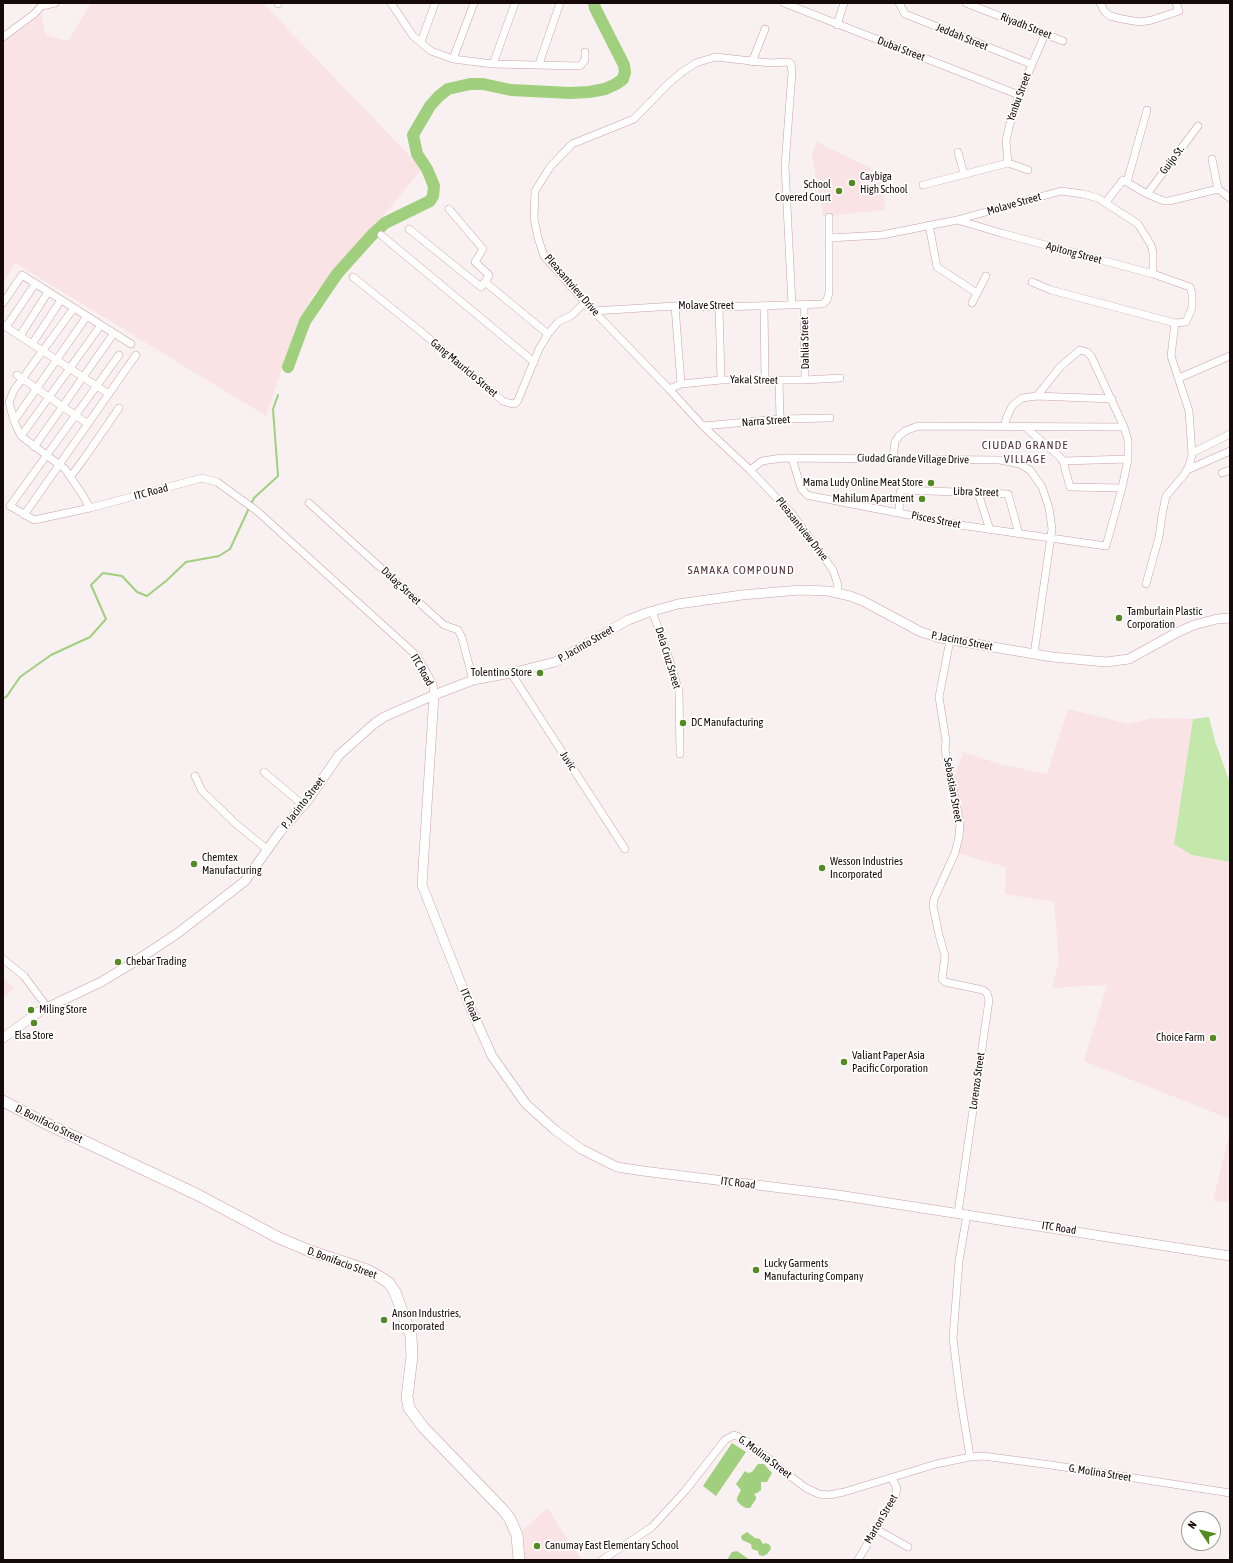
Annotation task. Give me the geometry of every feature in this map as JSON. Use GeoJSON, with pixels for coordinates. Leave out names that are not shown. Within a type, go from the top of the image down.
{"type":"FeatureCollection","features":[{"type":"Feature","properties":{"kind":"main road","name":"D. Bonifacio Street"},"geometry":{"type":"LineString","coordinates":[[3,1101],[43,1122],[189,1191],[279,1238],[310,1251],[367,1270],[385,1280],[395,1292],[411,1336],[412,1356],[407,1397],[409,1408],[423,1427],[510,1519],[517,1535],[519,1560]]}},
{"type":"Feature","properties":{"kind":"street"},"geometry":{"type":"LineString","coordinates":[[3,38],[34,14],[43,5],[55,3]]}},
{"type":"Feature","properties":{"kind":"street"},"geometry":{"type":"LineString","coordinates":[[392,3],[413,36],[431,51],[453,59],[493,64],[580,66],[585,60],[585,52]]}},
{"type":"Feature","properties":{"kind":"street"},"geometry":{"type":"LineString","coordinates":[[420,42],[435,3]]}},
{"type":"Feature","properties":{"kind":"street"},"geometry":{"type":"LineString","coordinates":[[453,59],[474,3]]}},
{"type":"Feature","properties":{"kind":"street"},"geometry":{"type":"LineString","coordinates":[[493,64],[515,3]]}},
{"type":"Feature","properties":{"kind":"street"},"geometry":{"type":"LineString","coordinates":[[539,64],[560,3]]}},
{"type":"Feature","properties":{"kind":"street","name":"Dubai Street"},"geometry":{"type":"LineString","coordinates":[[784,3],[1019,95]]}},
{"type":"Feature","properties":{"kind":"street"},"geometry":{"type":"LineString","coordinates":[[837,25],[844,3]]}},
{"type":"Feature","properties":{"kind":"street","name":"Jeddah Street"},"geometry":{"type":"LineString","coordinates":[[899,3],[905,14],[1031,64]]}},
{"type":"Feature","properties":{"kind":"street","name":"Riyadh Street"},"geometry":{"type":"LineString","coordinates":[[966,3],[1063,41]]}},
{"type":"Feature","properties":{"kind":"street"},"geometry":{"type":"LineString","coordinates":[[1100,3],[1105,12],[1110,16],[1135,22],[1152,20],[1179,11],[1176,3]]}},
{"type":"Feature","properties":{"kind":"street"},"geometry":{"type":"LineString","coordinates":[[752,62],[765,29]]}},
{"type":"Feature","properties":{"kind":"street","name":"Yanbu Street"},"geometry":{"type":"LineString","coordinates":[[1008,163],[1006,147],[1007,134],[1019,95],[1045,34]]}},
{"type":"Feature","properties":{"kind":"street","name":"Pleasantview Drive"},"geometry":{"type":"LineString","coordinates":[[792,305],[785,166],[792,72],[792,64],[788,62],[752,62],[715,57],[696,63],[668,84],[634,119],[572,144],[550,167],[535,191],[534,218],[538,238],[544,256],[593,311],[703,426],[750,470],[794,515],[828,563],[836,578],[838,585],[837,593]]}},
{"type":"Feature","properties":{"kind":"street"},"geometry":{"type":"LineString","coordinates":[[1127,182],[1147,110]]}},
{"type":"Feature","properties":{"kind":"street","name":"Guijo St."},"geometry":{"type":"LineString","coordinates":[[1147,194],[1198,126]]}},
{"type":"Feature","properties":{"kind":"street"},"geometry":{"type":"LineString","coordinates":[[958,152],[964,174]]}},
{"type":"Feature","properties":{"kind":"street"},"geometry":{"type":"LineString","coordinates":[[1212,159],[1218,189],[1230,198]]}},
{"type":"Feature","properties":{"kind":"street"},"geometry":{"type":"LineString","coordinates":[[923,185],[1008,163],[1028,170]]}},
{"type":"Feature","properties":{"kind":"street"},"geometry":{"type":"LineString","coordinates":[[1106,202],[1123,180],[1160,200],[1169,201],[1218,189]]}},
{"type":"Feature","properties":{"kind":"street","name":"Molave Street"},"geometry":{"type":"LineString","coordinates":[[829,238],[882,235],[957,220],[1061,191],[1098,198],[1138,224],[1151,245],[1153,253],[1153,274]]}},
{"type":"Feature","properties":{"kind":"street"},"geometry":{"type":"LineString","coordinates":[[409,229],[481,287],[489,275],[475,262],[483,248],[449,209]]}},
{"type":"Feature","properties":{"kind":"street","name":"Molave Street"},"geometry":{"type":"LineString","coordinates":[[593,311],[675,306],[719,307],[823,304],[828,296],[829,217]]}},
{"type":"Feature","properties":{"kind":"street","name":"Apitong Street"},"geometry":{"type":"LineString","coordinates":[[957,220],[1153,274],[1190,286],[1192,302],[1189,318],[1186,322],[1175,323]]}},
{"type":"Feature","properties":{"kind":"street"},"geometry":{"type":"LineString","coordinates":[[929,225],[937,267],[977,293]]}},
{"type":"Feature","properties":{"kind":"street"},"geometry":{"type":"LineString","coordinates":[[381,235],[534,362]]}},
{"type":"Feature","properties":{"kind":"street"},"geometry":{"type":"LineString","coordinates":[[3,303],[22,275],[131,344]]}},
{"type":"Feature","properties":{"kind":"street"},"geometry":{"type":"LineString","coordinates":[[972,303],[986,276]]}},
{"type":"Feature","properties":{"kind":"street","name":"Gang Mauricio Street"},"geometry":{"type":"LineString","coordinates":[[353,277],[419,330],[493,393],[508,403],[516,403],[518,400],[539,349],[548,334],[558,322],[572,315],[585,302]]}},
{"type":"Feature","properties":{"kind":"street"},"geometry":{"type":"LineString","coordinates":[[484,282],[548,334]]}},
{"type":"Feature","properties":{"kind":"street"},"geometry":{"type":"LineString","coordinates":[[1032,282],[1051,290],[1175,323],[1172,356],[1189,411],[1192,453],[1187,470],[1178,484],[1166,496],[1159,537],[1146,584]]}},
{"type":"Feature","properties":{"kind":"street"},"geometry":{"type":"LineString","coordinates":[[35,284],[4,326],[110,394]]}},
{"type":"Feature","properties":{"kind":"street"},"geometry":{"type":"LineString","coordinates":[[20,336],[48,292]]}},
{"type":"Feature","properties":{"kind":"street"},"geometry":{"type":"LineString","coordinates":[[32,344],[61,300]]}},
{"type":"Feature","properties":{"kind":"street","name":"Dahlia Street"},"geometry":{"type":"LineString","coordinates":[[804,305],[805,380]]}},
{"type":"Feature","properties":{"kind":"street"},"geometry":{"type":"LineString","coordinates":[[675,306],[680,384]]}},
{"type":"Feature","properties":{"kind":"street"},"geometry":{"type":"LineString","coordinates":[[764,306],[765,380]]}},
{"type":"Feature","properties":{"kind":"street"},"geometry":{"type":"LineString","coordinates":[[719,307],[721,380]]}},
{"type":"Feature","properties":{"kind":"street"},"geometry":{"type":"LineString","coordinates":[[74,308],[43,351],[20,377],[9,402],[14,420],[21,436],[71,476],[90,508]]}},
{"type":"Feature","properties":{"kind":"street"},"geometry":{"type":"LineString","coordinates":[[14,420],[87,316]]}},
{"type":"Feature","properties":{"kind":"street"},"geometry":{"type":"LineString","coordinates":[[21,436],[101,325]]}},
{"type":"Feature","properties":{"kind":"street"},"geometry":{"type":"LineString","coordinates":[[34,447],[114,333]]}},
{"type":"Feature","properties":{"kind":"street"},"geometry":{"type":"LineString","coordinates":[[1024,426],[1051,448],[1063,461],[1070,487],[1122,488],[1128,459],[1128,440],[1112,399],[1091,356],[1087,352],[1080,350],[1060,367],[1037,396]]}},
{"type":"Feature","properties":{"kind":"street"},"geometry":{"type":"LineString","coordinates":[[46,456],[118,355]]}},
{"type":"Feature","properties":{"kind":"street"},"geometry":{"type":"LineString","coordinates":[[24,515],[60,466],[136,355]]}},
{"type":"Feature","properties":{"kind":"street"},"geometry":{"type":"LineString","coordinates":[[1179,378],[1230,356]]}},
{"type":"Feature","properties":{"kind":"street"},"geometry":{"type":"LineString","coordinates":[[20,377],[88,424]]}},
{"type":"Feature","properties":{"kind":"street","name":"Yakal Street"},"geometry":{"type":"LineString","coordinates":[[669,389],[680,384],[721,380],[805,380],[840,378]]}},
{"type":"Feature","properties":{"kind":"street"},"geometry":{"type":"LineString","coordinates":[[779,380],[780,419]]}},
{"type":"Feature","properties":{"kind":"street"},"geometry":{"type":"LineString","coordinates":[[1005,426],[1009,412],[1022,398],[1037,396],[1112,399]]}},
{"type":"Feature","properties":{"kind":"street"},"geometry":{"type":"LineString","coordinates":[[71,476],[119,408]]}},
{"type":"Feature","properties":{"kind":"street","name":"Narra Street"},"geometry":{"type":"LineString","coordinates":[[703,426],[780,419],[830,418]]}},
{"type":"Feature","properties":{"kind":"street"},"geometry":{"type":"LineString","coordinates":[[893,458],[896,442],[899,436],[912,427],[1024,426],[1124,428]]}},
{"type":"Feature","properties":{"kind":"street"},"geometry":{"type":"LineString","coordinates":[[1192,453],[1230,434]]}},
{"type":"Feature","properties":{"kind":"street"},"geometry":{"type":"LineString","coordinates":[[1187,470],[1230,451]]}},
{"type":"Feature","properties":{"kind":"street","name":"ITC Road"},"geometry":{"type":"LineString","coordinates":[[46,456],[10,506],[24,515],[34,520],[90,508],[202,478],[217,482],[257,511],[417,656],[433,684],[434,695],[422,885],[471,1008],[492,1056],[526,1104],[555,1130],[581,1149],[617,1167],[838,1195],[1230,1256]]}},
{"type":"Feature","properties":{"kind":"street","name":"Ciudad Grande Village Drive"},"geometry":{"type":"LineString","coordinates":[[750,470],[757,464],[767,459],[792,458],[1000,460],[1020,464],[1030,470],[1042,487],[1049,508],[1052,530],[1052,539],[1034,654]]}},
{"type":"Feature","properties":{"kind":"street","name":"Pisces Street"},"geometry":{"type":"LineString","coordinates":[[792,458],[801,488],[807,495],[954,524],[1106,546],[1122,488]]}},
{"type":"Feature","properties":{"kind":"street"},"geometry":{"type":"LineString","coordinates":[[1063,461],[1128,459]]}},
{"type":"Feature","properties":{"kind":"street"},"geometry":{"type":"LineString","coordinates":[[1222,473],[1230,470]]}},
{"type":"Feature","properties":{"kind":"street","name":"Libra Street"},"geometry":{"type":"LineString","coordinates":[[899,513],[900,492],[903,490],[1008,494],[1019,534]]}},
{"type":"Feature","properties":{"kind":"street"},"geometry":{"type":"LineString","coordinates":[[978,492],[990,530]]}},
{"type":"Feature","properties":{"kind":"street","name":"Dalag Street"},"geometry":{"type":"LineString","coordinates":[[309,503],[444,625],[458,630],[462,638],[473,680]]}},
{"type":"Feature","properties":{"kind":"street","name":"P. Jacinto Street"},"geometry":{"type":"LineString","coordinates":[[3,1038],[47,1007],[101,982],[178,933],[244,881],[280,832],[303,805],[339,754],[384,717],[473,680],[511,673],[555,662],[628,620],[652,611],[678,604],[742,595],[800,590],[837,593],[863,601],[921,632],[950,640],[1034,654],[1090,661],[1125,660],[1138,655],[1176,633],[1194,625],[1217,618],[1230,618]]}},
{"type":"Feature","properties":{"kind":"street","name":"Dela Cruz Street"},"geometry":{"type":"LineString","coordinates":[[652,611],[679,690],[680,754]]}},
{"type":"Feature","properties":{"kind":"street","name":"Sebastian Street"},"geometry":{"type":"LineString","coordinates":[[945,982],[941,978],[945,956],[933,906],[934,899],[955,853],[960,824],[945,750],[946,741],[939,697],[950,640]]}},
{"type":"Feature","properties":{"kind":"street","name":"Juvic"},"geometry":{"type":"LineString","coordinates":[[511,673],[625,848]]}},
{"type":"Feature","properties":{"kind":"street"},"geometry":{"type":"LineString","coordinates":[[264,772],[303,805]]}},
{"type":"Feature","properties":{"kind":"street"},"geometry":{"type":"LineString","coordinates":[[195,776],[202,791],[236,824],[268,850]]}},
{"type":"Feature","properties":{"kind":"street"},"geometry":{"type":"LineString","coordinates":[[3,958],[24,976],[47,1007]]}},
{"type":"Feature","properties":{"kind":"street","name":"Lorenzo Street"},"geometry":{"type":"LineString","coordinates":[[945,982],[982,990],[987,993],[989,1000],[958,1213]]}},
{"type":"Feature","properties":{"kind":"street"},"geometry":{"type":"LineString","coordinates":[[967,1214],[959,1261],[953,1338],[970,1457]]}},
{"type":"Feature","properties":{"kind":"street","name":"G. Molina Street"},"geometry":{"type":"LineString","coordinates":[[602,1560],[652,1527],[685,1491],[725,1440],[734,1435],[744,1439],[806,1488],[818,1494],[829,1495],[844,1492],[892,1479],[936,1464],[983,1456],[1230,1493]]}},
{"type":"Feature","properties":{"kind":"street","name":"Marton Street"},"geometry":{"type":"LineString","coordinates":[[858,1560],[897,1492],[897,1488],[892,1479]]}},
{"type":"Feature","properties":{"kind":"street"},"geometry":{"type":"LineString","coordinates":[[876,1529],[908,1547]]}},
{"type":"Feature","properties":{"kind":"shaded area"},"geometry":{"type":"Polygon","coordinates":[[[91,3],[263,3],[422,169],[359,245],[314,294],[297,323],[266,416],[15,263],[3,283],[3,42],[42,13],[45,35],[68,41],[91,3]]]}},
{"type":"Feature","properties":{"kind":"shaded area","name":"Caybiga High School"},"geometry":{"type":"Polygon","coordinates":[[[817,142],[889,177],[884,192],[885,210],[823,216],[812,155],[817,142]]]}},
{"type":"Feature","properties":{"kind":"shaded area"},"geometry":{"type":"Polygon","coordinates":[[[1068,709],[1129,724],[1153,718],[1193,719],[1174,843],[1192,855],[1230,862],[1230,1119],[1084,1061],[1107,985],[1052,988],[1059,960],[1054,902],[1005,894],[1006,867],[957,853],[963,823],[953,781],[963,752],[999,764],[1047,774],[1068,709]]]}},
{"type":"Feature","properties":{"kind":"shaded area"},"geometry":{"type":"Polygon","coordinates":[[[1209,717],[1215,741],[1230,783],[1230,862],[1192,855],[1174,844],[1193,719],[1209,717]]]}},
{"type":"Feature","properties":{"kind":"shaded area"},"geometry":{"type":"Polygon","coordinates":[[[3,978],[15,989],[3,997],[3,978]]]}},
{"type":"Feature","properties":{"kind":"shaded area"},"geometry":{"type":"Polygon","coordinates":[[[1230,1131],[1230,1202],[1213,1201],[1230,1131]]]}},
{"type":"Feature","properties":{"kind":"shaded area"},"geometry":{"type":"Polygon","coordinates":[[[732,1443],[746,1452],[716,1496],[703,1486],[732,1443]]]}},
{"type":"Feature","properties":{"kind":"shaded area"},"geometry":{"type":"Polygon","coordinates":[[[758,1464],[764,1464],[772,1473],[767,1482],[761,1482],[761,1490],[754,1494],[756,1499],[750,1508],[746,1508],[737,1501],[741,1490],[736,1484],[745,1471],[748,1473],[752,1472],[758,1464]]]}},
{"type":"Feature","properties":{"kind":"shaded area","name":"Canumay East Elementary School"},"geometry":{"type":"Polygon","coordinates":[[[548,1508],[582,1560],[525,1560],[523,1529],[548,1508]]]}},
{"type":"Feature","properties":{"kind":"shaded area"},"geometry":{"type":"Polygon","coordinates":[[[747,1532],[755,1538],[760,1539],[763,1544],[766,1543],[770,1545],[771,1549],[767,1554],[763,1556],[759,1555],[758,1551],[752,1549],[751,1544],[742,1540],[741,1536],[747,1532]]]}},
{"type":"Feature","properties":{"kind":"shaded area"},"geometry":{"type":"Polygon","coordinates":[[[737,1551],[750,1560],[727,1560],[732,1552],[737,1551]]]}},
{"type":"Feature","properties":{"kind":"waterway"},"geometry":{"type":"LineString","coordinates":[[288,367],[305,321],[337,274],[371,236],[385,223],[430,201],[433,196],[434,186],[427,169],[417,154],[413,135],[430,106],[439,96],[448,89],[470,84],[483,84],[511,90],[570,93],[589,92],[605,89],[623,79],[625,72],[624,65],[595,8],[594,3]]}},
{"type":"Feature","properties":{"kind":"waterway"},"geometry":{"type":"LineString","coordinates":[[251,504],[254,498],[278,476],[273,409],[278,395]]}},
{"type":"Feature","properties":{"kind":"waterway"},"geometry":{"type":"LineString","coordinates":[[3,699],[7,696],[20,677],[51,655],[90,637],[106,619],[91,585],[103,573],[122,576],[137,592],[147,596],[186,562],[219,556],[230,549],[249,508]]}},
{"type":"Feature","properties":{"kind":"place","name":"Caybiga High School"},"geometry":{"type":"Point","coordinates":[852,183]}},
{"type":"Feature","properties":{"kind":"place","name":"School Covered Court"},"geometry":{"type":"Point","coordinates":[839,191]}},
{"type":"Feature","properties":{"kind":"place","name":"Mama Ludy Online Meat Store"},"geometry":{"type":"Point","coordinates":[931,483]}},
{"type":"Feature","properties":{"kind":"place","name":"Mahilum Apartment"},"geometry":{"type":"Point","coordinates":[922,499]}},
{"type":"Feature","properties":{"kind":"place","name":"Tamburlain Plastic Corporation"},"geometry":{"type":"Point","coordinates":[1119,618]}},
{"type":"Feature","properties":{"kind":"place","name":"Tolentino Store"},"geometry":{"type":"Point","coordinates":[540,673]}},
{"type":"Feature","properties":{"kind":"place","name":"DC Manufacturing"},"geometry":{"type":"Point","coordinates":[683,723]}},
{"type":"Feature","properties":{"kind":"place","name":"Chemtex Manufacturing"},"geometry":{"type":"Point","coordinates":[194,864]}},
{"type":"Feature","properties":{"kind":"place","name":"Wesson Industries Incorporated"},"geometry":{"type":"Point","coordinates":[822,868]}},
{"type":"Feature","properties":{"kind":"place","name":"Chebar Trading"},"geometry":{"type":"Point","coordinates":[118,962]}},
{"type":"Feature","properties":{"kind":"place","name":"Miling Store"},"geometry":{"type":"Point","coordinates":[31,1010]}},
{"type":"Feature","properties":{"kind":"place","name":"Elsa Store"},"geometry":{"type":"Point","coordinates":[34,1023]}},
{"type":"Feature","properties":{"kind":"place","name":"Choice Farm"},"geometry":{"type":"Point","coordinates":[1213,1038]}},
{"type":"Feature","properties":{"kind":"place","name":"Valiant Paper Asia Pacific Corporation"},"geometry":{"type":"Point","coordinates":[844,1062]}},
{"type":"Feature","properties":{"kind":"place","name":"Lucky Garments Manufacturing Company"},"geometry":{"type":"Point","coordinates":[756,1270]}},
{"type":"Feature","properties":{"kind":"place","name":"Anson Industries, Incorporated"},"geometry":{"type":"Point","coordinates":[384,1320]}},
{"type":"Feature","properties":{"kind":"place","name":"Canumay East Elementary School"},"geometry":{"type":"Point","coordinates":[537,1546]}},
{"type":"Feature","properties":{"kind":"district","name":"CIUDAD GRANDE VILLAGE"},"geometry":{"type":"Point","coordinates":[1025,452]}},
{"type":"Feature","properties":{"kind":"district","name":"SAMAKA COMPOUND"},"geometry":{"type":"Point","coordinates":[741,570]}}]}
